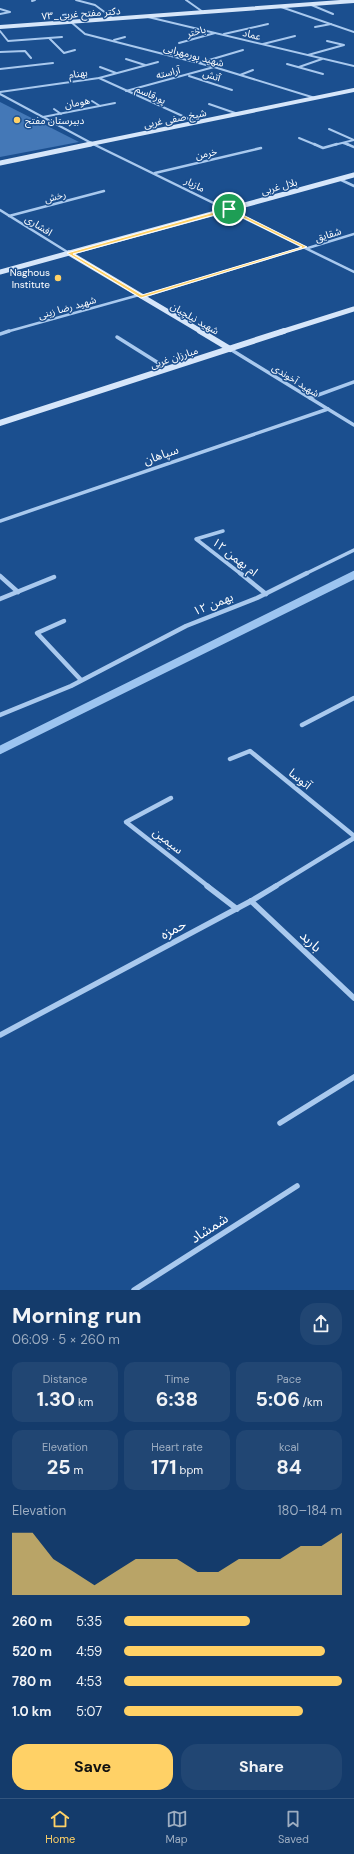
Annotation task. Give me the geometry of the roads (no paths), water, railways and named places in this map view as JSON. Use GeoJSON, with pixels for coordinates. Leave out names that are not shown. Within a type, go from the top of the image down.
{"type":"FeatureCollection","features":[{"type":"Feature","properties":{"kind":"street"},"geometry":{"type":"LineString","coordinates":[[76,0],[95,5],[114,19]]}},
{"type":"Feature","properties":{"kind":"street"},"geometry":{"type":"LineString","coordinates":[[186,0],[203,12]]}},
{"type":"Feature","properties":{"kind":"street","name":"۷۳_دکتر مفتح غربی"},"geometry":{"type":"LineString","coordinates":[[0,27],[336,1],[354,1]]}},
{"type":"Feature","properties":{"kind":"street"},"geometry":{"type":"LineString","coordinates":[[309,4],[333,14]]}},
{"type":"Feature","properties":{"kind":"street"},"geometry":{"type":"LineString","coordinates":[[279,6],[354,31]]}},
{"type":"Feature","properties":{"kind":"street"},"geometry":{"type":"LineString","coordinates":[[0,9],[10,12],[0,14]]}},
{"type":"Feature","properties":{"kind":"street"},"geometry":{"type":"LineString","coordinates":[[72,14],[62,15],[73,22]]}},
{"type":"Feature","properties":{"kind":"street","name":"عماد"},"geometry":{"type":"LineString","coordinates":[[146,16],[354,66]]}},
{"type":"Feature","properties":{"kind":"street","name":"شهید پورمهرابی"},"geometry":{"type":"LineString","coordinates":[[73,22],[85,34],[214,67],[316,98]]}},
{"type":"Feature","properties":{"kind":"street"},"geometry":{"type":"LineString","coordinates":[[222,34],[268,24]]}},
{"type":"Feature","properties":{"kind":"street"},"geometry":{"type":"LineString","coordinates":[[315,27],[331,24]]}},
{"type":"Feature","properties":{"kind":"street"},"geometry":{"type":"LineString","coordinates":[[0,30],[8,41],[62,37]]}},
{"type":"Feature","properties":{"kind":"street","name":"باختر"},"geometry":{"type":"LineString","coordinates":[[179,43],[216,33]]}},
{"type":"Feature","properties":{"kind":"street"},"geometry":{"type":"LineString","coordinates":[[263,44],[295,36]]}},
{"type":"Feature","properties":{"kind":"street"},"geometry":{"type":"LineString","coordinates":[[113,40],[125,37]]}},
{"type":"Feature","properties":{"kind":"street"},"geometry":{"type":"LineString","coordinates":[[49,38],[64,53],[75,50]]}},
{"type":"Feature","properties":{"kind":"street"},"geometry":{"type":"LineString","coordinates":[[308,55],[344,45],[327,41]]}},
{"type":"Feature","properties":{"kind":"street"},"geometry":{"type":"LineString","coordinates":[[198,63],[243,50]]}},
{"type":"Feature","properties":{"kind":"street"},"geometry":{"type":"LineString","coordinates":[[0,52],[25,51],[31,58]]}},
{"type":"Feature","properties":{"kind":"street"},"geometry":{"type":"LineString","coordinates":[[126,59],[146,65]]}},
{"type":"Feature","properties":{"kind":"street"},"geometry":{"type":"LineString","coordinates":[[299,67],[323,59]]}},
{"type":"Feature","properties":{"kind":"street"},"geometry":{"type":"LineString","coordinates":[[0,69],[53,62]]}},
{"type":"Feature","properties":{"kind":"street","name":"بهنام"},"geometry":{"type":"LineString","coordinates":[[0,93],[99,78],[158,62]]}},
{"type":"Feature","properties":{"kind":"street"},"geometry":{"type":"LineString","coordinates":[[287,64],[323,74]]}},
{"type":"Feature","properties":{"kind":"street"},"geometry":{"type":"LineString","coordinates":[[100,67],[116,73]]}},
{"type":"Feature","properties":{"kind":"street","name":"آراسته"},"geometry":{"type":"LineString","coordinates":[[125,91],[214,67]]}},
{"type":"Feature","properties":{"kind":"street"},"geometry":{"type":"LineString","coordinates":[[239,75],[253,70]]}},
{"type":"Feature","properties":{"kind":"street","name":"آتش"},"geometry":{"type":"LineString","coordinates":[[187,75],[232,90]]}},
{"type":"Feature","properties":{"kind":"street","name":"پورقاسم"},"geometry":{"type":"LineString","coordinates":[[99,78],[198,123]]}},
{"type":"Feature","properties":{"kind":"street","name":"شیخ صفی غربی"},"geometry":{"type":"LineString","coordinates":[[0,163],[354,90]]}},
{"type":"Feature","properties":{"kind":"street","name":"مازیار"},"geometry":{"type":"LineString","coordinates":[[0,93],[92,144],[229,209],[354,272]]}},
{"type":"Feature","properties":{"kind":"street"},"geometry":{"type":"LineString","coordinates":[[92,101],[100,106]]}},
{"type":"Feature","properties":{"kind":"street","name":"هومان"},"geometry":{"type":"LineString","coordinates":[[43,117],[115,104]]}},
{"type":"Feature","properties":{"kind":"street"},"geometry":{"type":"LineString","coordinates":[[209,104],[238,114]]}},
{"type":"Feature","properties":{"kind":"street"},"geometry":{"type":"LineString","coordinates":[[54,109],[61,114]]}},
{"type":"Feature","properties":{"kind":"street"},"geometry":{"type":"LineString","coordinates":[[329,129],[354,140]]}},
{"type":"Feature","properties":{"kind":"street"},"geometry":{"type":"LineString","coordinates":[[299,138],[323,148],[354,140]]}},
{"type":"Feature","properties":{"kind":"street"},"geometry":{"type":"LineString","coordinates":[[343,143],[354,147]]}},
{"type":"Feature","properties":{"kind":"street","name":"خرمن"},"geometry":{"type":"LineString","coordinates":[[154,173],[261,148]]}},
{"type":"Feature","properties":{"kind":"street","name":"بلال غربی"},"geometry":{"type":"LineString","coordinates":[[0,272],[354,175]]}},
{"type":"Feature","properties":{"kind":"street"},"geometry":{"type":"LineString","coordinates":[[339,179],[354,186]]}},
{"type":"Feature","properties":{"kind":"street","name":"رخش"},"geometry":{"type":"LineString","coordinates":[[9,216],[104,191]]}},
{"type":"Feature","properties":{"kind":"street","name":"افشاری"},"geometry":{"type":"LineString","coordinates":[[0,210],[69,253]]}},
{"type":"Feature","properties":{"kind":"street","name":"شقایق"},"geometry":{"type":"LineString","coordinates":[[140,296],[354,234]]}},
{"type":"Feature","properties":{"kind":"street","name":"شهید نیلچیان"},"geometry":{"type":"LineString","coordinates":[[69,253],[230,349]]}},
{"type":"Feature","properties":{"kind":"street","name":"شهید رضا زینی"},"geometry":{"type":"LineString","coordinates":[[0,334],[140,296]]}},
{"type":"Feature","properties":{"kind":"street","name":"مبارزان غربی"},"geometry":{"type":"LineString","coordinates":[[0,423],[354,309]]}},
{"type":"Feature","properties":{"kind":"street"},"geometry":{"type":"LineString","coordinates":[[117,337],[168,369]]}},
{"type":"Feature","properties":{"kind":"street","name":"شهید آخوندی"},"geometry":{"type":"LineString","coordinates":[[230,349],[354,425]]}},
{"type":"Feature","properties":{"kind":"street"},"geometry":{"type":"LineString","coordinates":[[310,398],[354,382]]}},
{"type":"Feature","properties":{"kind":"street","name":"سپاهان"},"geometry":{"type":"LineString","coordinates":[[0,521],[328,409]]}},
{"type":"Feature","properties":{"kind":"street","name":"۱۲ ام بهمن"},"geometry":{"type":"LineString","coordinates":[[223,531],[196,539],[266,594]]}},
{"type":"Feature","properties":{"kind":"street","name":"۱۲ بهمن"},"geometry":{"type":"LineString","coordinates":[[0,715],[81,680],[186,626],[266,594],[354,550]]}},
{"type":"Feature","properties":{"kind":"street"},"geometry":{"type":"LineString","coordinates":[[0,576],[18,592]]}},
{"type":"Feature","properties":{"kind":"street"},"geometry":{"type":"LineString","coordinates":[[0,599],[54,577]]}},
{"type":"Feature","properties":{"kind":"street"},"geometry":{"type":"LineString","coordinates":[[64,621],[37,633],[81,680]]}},
{"type":"Feature","properties":{"kind":"street"},"geometry":{"type":"LineString","coordinates":[[302,725],[354,698]]}},
{"type":"Feature","properties":{"kind":"street","name":"آتوسا"},"geometry":{"type":"LineString","coordinates":[[230,759],[250,751],[354,837]]}},
{"type":"Feature","properties":{"kind":"street","name":"سیمین"},"geometry":{"type":"LineString","coordinates":[[171,798],[126,822],[237,909]]}},
{"type":"Feature","properties":{"kind":"street","name":"حمزه"},"geometry":{"type":"LineString","coordinates":[[0,1035],[237,909],[354,837]]}},
{"type":"Feature","properties":{"kind":"street","name":"باربد"},"geometry":{"type":"LineString","coordinates":[[251,901],[354,998]]}},
{"type":"Feature","properties":{"kind":"street"},"geometry":{"type":"LineString","coordinates":[[280,1123],[354,1077]]}},
{"type":"Feature","properties":{"kind":"street","name":"شمشاد"},"geometry":{"type":"LineString","coordinates":[[134,1290],[297,1186]]}},
{"type":"Feature","properties":{"kind":"waterway"},"geometry":{"type":"LineString","coordinates":[[0,750],[354,575]]}},
{"type":"Feature","properties":{"kind":"place","name":"دبیرستان مفتح"},"geometry":{"type":"Point","coordinates":[17,120]}},
{"type":"Feature","properties":{"kind":"place","name":"Naghous Institute"},"geometry":{"type":"Point","coordinates":[58,278]}}]}
